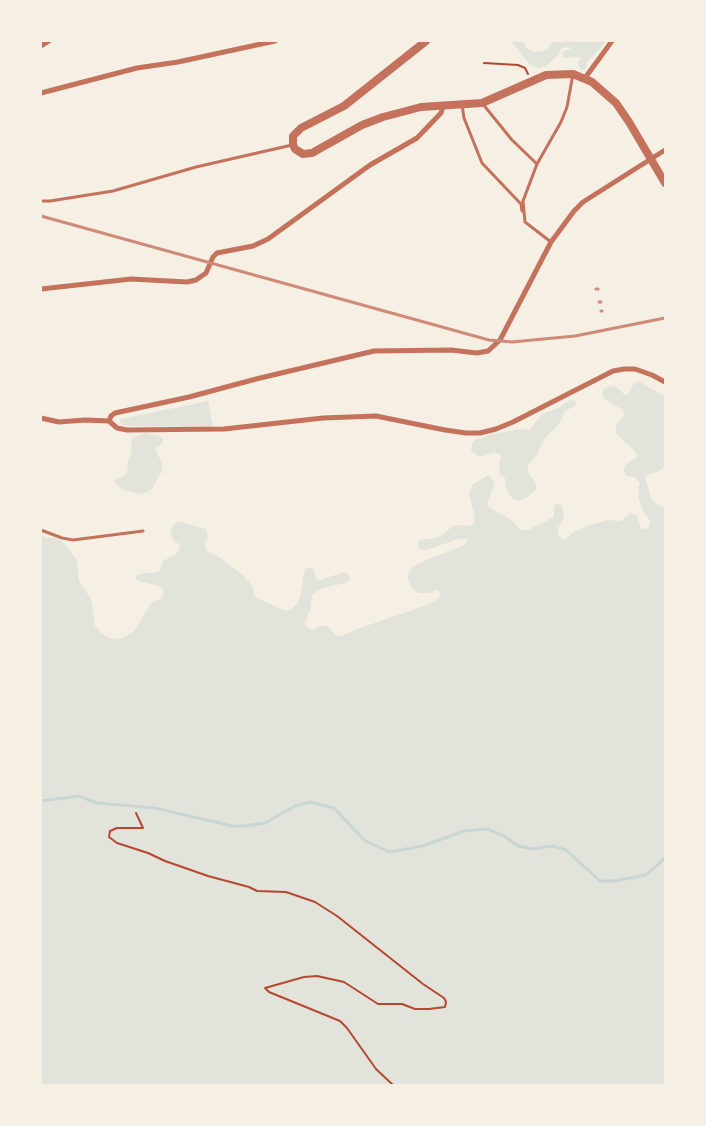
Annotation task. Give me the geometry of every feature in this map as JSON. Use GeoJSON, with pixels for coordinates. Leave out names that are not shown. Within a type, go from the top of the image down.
{"type":"FeatureCollection","features":[{"type":"Feature","properties":{"kind":"street"},"geometry":{"type":"LineString","coordinates":[[41,46],[50,41]]}},
{"type":"Feature","properties":{"kind":"street"},"geometry":{"type":"LineString","coordinates":[[41,93],[137,68],[178,62],[275,41]]}},
{"type":"Feature","properties":{"kind":"street"},"geometry":{"type":"LineString","coordinates":[[426,41],[344,106],[300,128],[294,136],[293,145],[299,153],[312,153],[362,125],[383,117],[421,107],[482,103],[546,75],[563,73],[585,78],[601,88],[619,108],[665,183]]}},
{"type":"Feature","properties":{"kind":"street"},"geometry":{"type":"LineString","coordinates":[[585,78],[612,41]]}},
{"type":"Feature","properties":{"kind":"street"},"geometry":{"type":"LineString","coordinates":[[41,289],[131,279],[187,282],[196,280],[206,273],[213,257],[217,253],[252,246],[268,239],[370,165],[417,138],[441,113],[443,106]]}},
{"type":"Feature","properties":{"kind":"street"},"geometry":{"type":"LineString","coordinates":[[109,421],[115,413],[189,397],[374,351],[451,350],[478,353],[488,351],[496,345],[508,325],[551,242],[583,202],[665,150]]}},
{"type":"Feature","properties":{"kind":"street"},"geometry":{"type":"LineString","coordinates":[[109,421],[112,426],[126,430],[224,429],[323,418],[376,416],[474,434],[491,431],[513,422],[613,371],[635,369],[665,382]]}},
{"type":"Feature","properties":{"kind":"street"},"geometry":{"type":"LineString","coordinates":[[41,418],[59,422],[109,421]]}},
{"type":"Feature","properties":{"kind":"lane"},"geometry":{"type":"LineString","coordinates":[[525,222],[523,201],[536,164],[561,122],[567,107],[573,74]]}},
{"type":"Feature","properties":{"kind":"lane"},"geometry":{"type":"LineString","coordinates":[[482,103],[512,140],[536,164]]}},
{"type":"Feature","properties":{"kind":"lane"},"geometry":{"type":"LineString","coordinates":[[462,105],[464,118],[482,163],[521,204],[525,222],[551,242]]}},
{"type":"Feature","properties":{"kind":"lane"},"geometry":{"type":"LineString","coordinates":[[41,201],[113,191],[196,167],[293,145]]}},
{"type":"Feature","properties":{"kind":"lane"},"geometry":{"type":"LineString","coordinates":[[41,530],[73,540],[143,531]]}},
{"type":"Feature","properties":{"kind":"path"},"geometry":{"type":"LineString","coordinates":[[484,63],[518,65],[525,68],[528,74]]}},
{"type":"Feature","properties":{"kind":"path"},"geometry":{"type":"LineString","coordinates":[[136,813],[140,823],[144,826],[143,828],[117,828],[110,831],[109,837],[117,843],[208,876],[257,891],[286,892],[315,902],[337,916],[422,984],[444,998],[446,1002],[445,1007],[429,1009],[415,1008],[402,1004],[378,1004],[344,982],[317,976],[304,977],[265,988],[269,992],[340,1021],[376,1069],[393,1085]]}},
{"type":"Feature","properties":{"kind":"shaded area"},"geometry":{"type":"Polygon","coordinates":[[[511,41],[523,41],[527,48],[535,52],[543,51],[553,41],[607,41],[587,62],[586,69],[583,70],[579,67],[578,62],[581,57],[564,58],[562,52],[572,48],[566,47],[561,49],[557,56],[545,67],[538,68],[530,65],[511,41]]]}},
{"type":"Feature","properties":{"kind":"shaded area"},"geometry":{"type":"Polygon","coordinates":[[[638,381],[665,396],[665,466],[657,472],[646,475],[645,478],[652,500],[659,506],[665,507],[665,1085],[41,1085],[41,535],[48,538],[56,538],[63,542],[72,553],[77,561],[79,581],[91,599],[95,626],[101,633],[112,639],[122,638],[135,630],[153,601],[161,599],[163,596],[163,590],[160,586],[142,582],[136,579],[136,576],[157,572],[160,570],[163,561],[176,554],[180,545],[173,540],[170,531],[176,522],[206,529],[208,537],[205,544],[207,551],[219,557],[244,576],[252,586],[255,597],[283,610],[289,611],[298,603],[306,569],[313,567],[318,581],[344,572],[349,575],[350,579],[346,583],[318,590],[312,595],[310,611],[304,624],[309,629],[314,630],[319,626],[327,626],[337,636],[341,636],[424,606],[440,596],[440,592],[436,590],[429,593],[419,593],[412,588],[408,578],[409,571],[424,561],[465,545],[466,538],[427,550],[420,550],[417,544],[420,540],[436,538],[453,526],[470,526],[474,523],[475,518],[469,494],[472,485],[488,475],[495,482],[487,504],[490,508],[509,518],[521,530],[528,530],[554,517],[554,507],[560,503],[564,519],[558,528],[558,534],[562,539],[566,539],[572,533],[587,526],[608,520],[621,521],[630,513],[637,516],[641,528],[648,528],[649,519],[643,511],[639,499],[638,488],[640,483],[634,477],[627,476],[623,470],[637,456],[635,451],[616,434],[616,424],[624,416],[623,410],[604,399],[602,393],[604,388],[611,386],[616,387],[625,395],[628,394],[634,383],[638,381]]]}},
{"type":"Feature","properties":{"kind":"shaded area"},"geometry":{"type":"Polygon","coordinates":[[[570,400],[574,400],[575,406],[565,411],[560,423],[545,438],[537,454],[527,467],[537,488],[523,500],[515,500],[509,495],[505,478],[500,474],[501,456],[493,453],[480,457],[471,451],[472,443],[475,440],[493,434],[522,429],[529,430],[542,414],[560,407],[570,400]]]}},
{"type":"Feature","properties":{"kind":"shaded area"},"geometry":{"type":"Polygon","coordinates":[[[208,401],[213,427],[124,426],[121,424],[120,419],[208,401]]]}},
{"type":"Feature","properties":{"kind":"shaded area"},"geometry":{"type":"Polygon","coordinates":[[[144,433],[159,436],[163,439],[162,444],[155,449],[162,463],[162,470],[152,489],[140,494],[123,490],[115,481],[128,472],[127,465],[131,454],[132,438],[144,433]]]}},
{"type":"Feature","properties":{"kind":"waterway"},"geometry":{"type":"LineString","coordinates":[[41,801],[79,796],[97,803],[155,808],[232,826],[265,823],[295,806],[310,802],[334,808],[364,840],[389,852],[423,846],[464,831],[488,829],[504,836],[518,846],[533,849],[552,846],[566,850],[600,881],[614,881],[646,875],[665,858]]}},
{"type":"Feature","properties":{"kind":"railway"},"geometry":{"type":"LineString","coordinates":[[41,216],[489,340],[512,342],[575,336],[665,318]]}}]}
